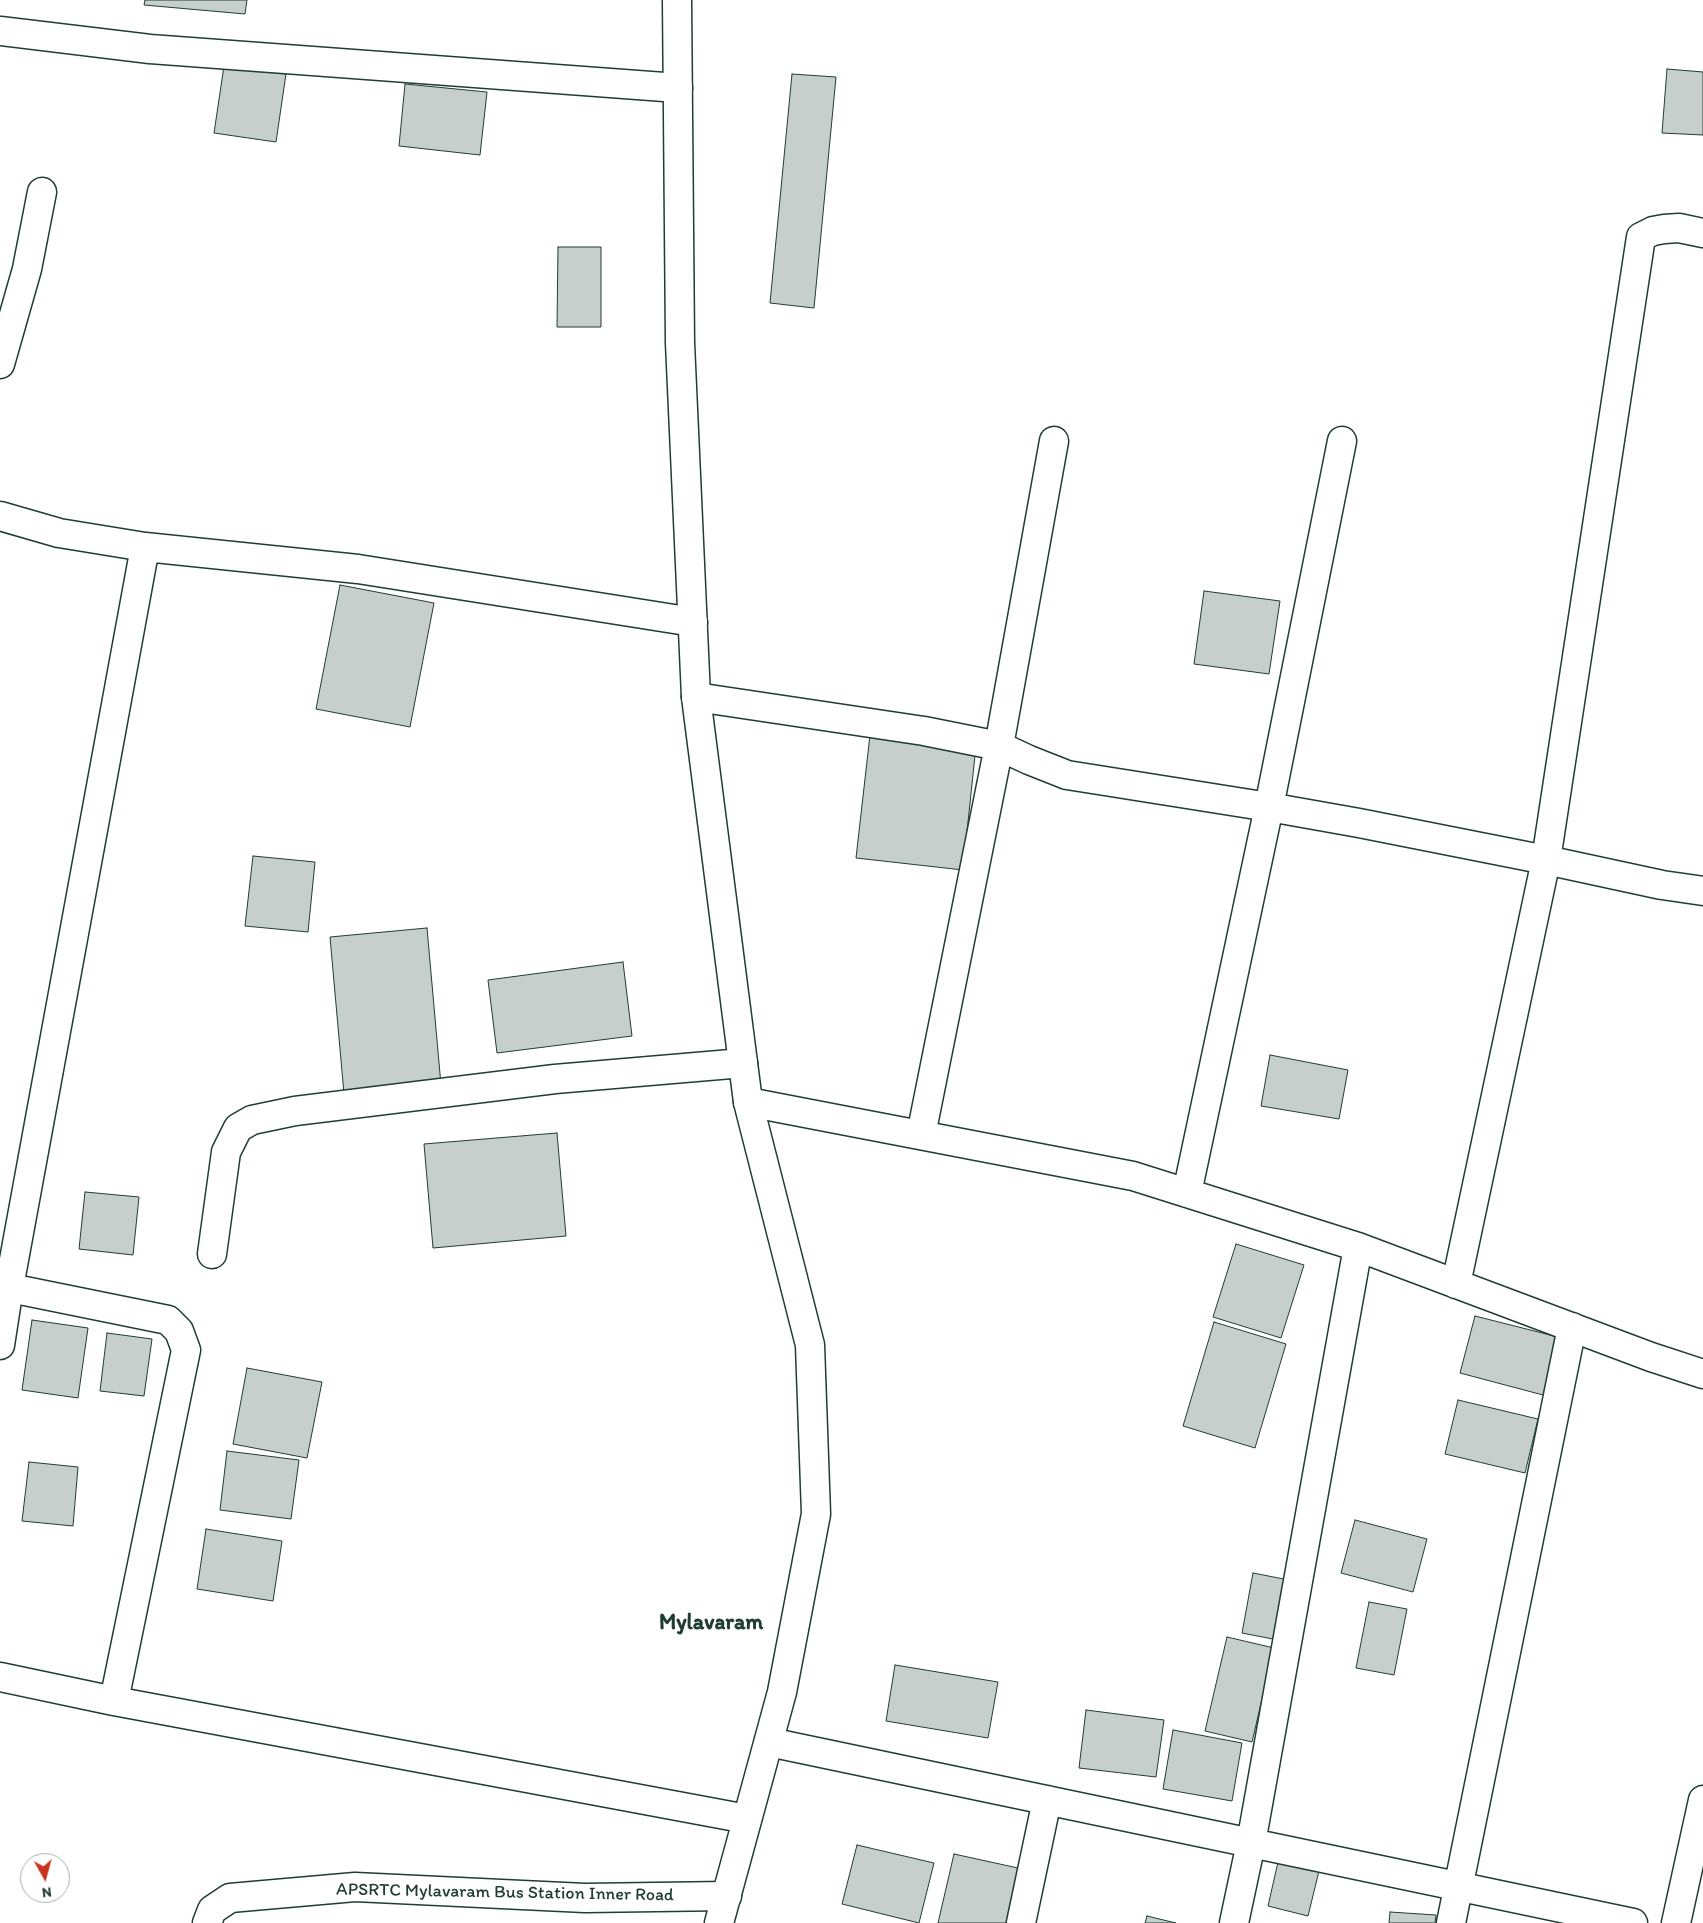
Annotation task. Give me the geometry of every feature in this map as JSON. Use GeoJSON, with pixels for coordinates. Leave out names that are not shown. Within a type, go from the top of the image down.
{"type":"FeatureCollection","features":[{"type":"Feature","properties":{"kind":"street"},"geometry":{"type":"LineString","coordinates":[[677,0],[680,343],[696,697],[748,1102],[810,1345],[816,1514],[782,1692],[719,1923]]}},
{"type":"Feature","properties":{"kind":"street"},"geometry":{"type":"LineString","coordinates":[[0,31],[150,49],[678,88]]}},
{"type":"Feature","properties":{"kind":"street"},"geometry":{"type":"LineString","coordinates":[[0,364],[26,270],[42,192]]}},
{"type":"Feature","properties":{"kind":"street"},"geometry":{"type":"LineString","coordinates":[[1456,1284],[1546,860],[1641,237],[1653,231],[1679,228],[1703,233]]}},
{"type":"Feature","properties":{"kind":"street"},"geometry":{"type":"LineString","coordinates":[[921,1135],[999,746],[1054,441]]}},
{"type":"Feature","properties":{"kind":"street"},"geometry":{"type":"LineString","coordinates":[[1187,1193],[1269,807],[1342,441]]}},
{"type":"Feature","properties":{"kind":"street"},"geometry":{"type":"LineString","coordinates":[[0,516],[59,533],[144,547],[358,569],[692,622]]}},
{"type":"Feature","properties":{"kind":"street"},"geometry":{"type":"LineString","coordinates":[[0,1345],[4,1286],[144,547]]}},
{"type":"Feature","properties":{"kind":"street"},"geometry":{"type":"LineString","coordinates":[[696,697],[924,732],[999,746],[1067,775],[1269,807],[1546,860],[1662,885],[1703,891]]}},
{"type":"Feature","properties":{"kind":"street"},"geometry":{"type":"LineString","coordinates":[[212,1254],[226,1152],[238,1128],[252,1120],[295,1111],[555,1079],[743,1063]]}},
{"type":"Feature","properties":{"kind":"street"},"geometry":{"type":"LineString","coordinates":[[748,1102],[1133,1176],[1358,1247],[1703,1374]]}},
{"type":"Feature","properties":{"kind":"street"},"geometry":{"type":"LineString","coordinates":[[1234,1923],[1358,1247]]}},
{"type":"Feature","properties":{"kind":"street"},"geometry":{"type":"LineString","coordinates":[[4,1286],[168,1320],[179,1330],[186,1350],[114,1701]]}},
{"type":"Feature","properties":{"kind":"street"},"geometry":{"type":"LineString","coordinates":[[1451,1923],[1572,1327]]}},
{"type":"Feature","properties":{"kind":"street"},"geometry":{"type":"LineString","coordinates":[[0,1677],[114,1701],[747,1819]]}},
{"type":"Feature","properties":{"kind":"street"},"geometry":{"type":"LineString","coordinates":[[769,1742],[1634,1923]]}},
{"type":"Feature","properties":{"kind":"street"},"geometry":{"type":"LineString","coordinates":[[1021,1923],[1047,1800]]}},
{"type":"Feature","properties":{"kind":"street"},"geometry":{"type":"LineString","coordinates":[[1676,1923],[1703,1800]]}},
{"type":"Feature","properties":{"kind":"street","name":"APSRTC Mylavaram Bus Station Inner Road"},"geometry":{"type":"LineString","coordinates":[[207,1923],[212,1910],[230,1898],[355,1887],[585,1898],[727,1896]]}},
{"type":"Feature","properties":{"kind":"building"},"geometry":{"type":"Polygon","coordinates":[[[145,0],[247,0],[245,14],[144,5],[145,0]]]}},
{"type":"Feature","properties":{"kind":"building"},"geometry":{"type":"Polygon","coordinates":[[[224,66],[286,74],[276,142],[214,133],[224,66]]]}},
{"type":"Feature","properties":{"kind":"building"},"geometry":{"type":"Polygon","coordinates":[[[1667,69],[1703,72],[1703,135],[1662,133],[1667,69]]]}},
{"type":"Feature","properties":{"kind":"building"},"geometry":{"type":"Polygon","coordinates":[[[792,74],[836,77],[814,308],[770,303],[792,74]]]}},
{"type":"Feature","properties":{"kind":"building"},"geometry":{"type":"Polygon","coordinates":[[[405,84],[487,92],[480,155],[399,146],[405,84]]]}},
{"type":"Feature","properties":{"kind":"building"},"geometry":{"type":"Polygon","coordinates":[[[558,247],[601,247],[601,327],[557,327],[558,247]]]}},
{"type":"Feature","properties":{"kind":"building"},"geometry":{"type":"Polygon","coordinates":[[[340,585],[434,603],[410,727],[316,709],[340,585]]]}},
{"type":"Feature","properties":{"kind":"building"},"geometry":{"type":"Polygon","coordinates":[[[1204,591],[1280,601],[1269,674],[1194,664],[1204,591]]]}},
{"type":"Feature","properties":{"kind":"building"},"geometry":{"type":"Polygon","coordinates":[[[870,735],[976,746],[963,870],[856,858],[870,735]]]}},
{"type":"Feature","properties":{"kind":"building"},"geometry":{"type":"Polygon","coordinates":[[[253,856],[315,862],[308,932],[245,926],[253,856]]]}},
{"type":"Feature","properties":{"kind":"building"},"geometry":{"type":"Polygon","coordinates":[[[427,928],[441,1085],[344,1094],[330,937],[427,928]]]}},
{"type":"Feature","properties":{"kind":"building"},"geometry":{"type":"Polygon","coordinates":[[[623,962],[632,1036],[497,1053],[488,980],[623,962]]]}},
{"type":"Feature","properties":{"kind":"building"},"geometry":{"type":"Polygon","coordinates":[[[1270,1055],[1348,1070],[1339,1119],[1261,1106],[1270,1055]]]}},
{"type":"Feature","properties":{"kind":"building"},"geometry":{"type":"Polygon","coordinates":[[[557,1133],[566,1236],[433,1248],[424,1144],[557,1133]]]}},
{"type":"Feature","properties":{"kind":"building"},"geometry":{"type":"Polygon","coordinates":[[[85,1192],[139,1197],[133,1255],[79,1249],[85,1192]]]}},
{"type":"Feature","properties":{"kind":"building"},"geometry":{"type":"Polygon","coordinates":[[[1236,1244],[1304,1265],[1281,1338],[1213,1317],[1236,1244]]]}},
{"type":"Feature","properties":{"kind":"building"},"geometry":{"type":"Polygon","coordinates":[[[1475,1316],[1558,1337],[1543,1395],[1460,1373],[1475,1316]]]}},
{"type":"Feature","properties":{"kind":"building"},"geometry":{"type":"Polygon","coordinates":[[[32,1320],[88,1328],[78,1398],[22,1390],[32,1320]]]}},
{"type":"Feature","properties":{"kind":"building"},"geometry":{"type":"Polygon","coordinates":[[[1214,1322],[1286,1344],[1255,1448],[1183,1426],[1214,1322]]]}},
{"type":"Feature","properties":{"kind":"building"},"geometry":{"type":"Polygon","coordinates":[[[107,1333],[152,1339],[144,1396],[100,1391],[107,1333]]]}},
{"type":"Feature","properties":{"kind":"building"},"geometry":{"type":"Polygon","coordinates":[[[247,1368],[322,1382],[307,1458],[233,1444],[247,1368]]]}},
{"type":"Feature","properties":{"kind":"building"},"geometry":{"type":"Polygon","coordinates":[[[1458,1400],[1538,1419],[1525,1473],[1445,1454],[1458,1400]]]}},
{"type":"Feature","properties":{"kind":"building"},"geometry":{"type":"Polygon","coordinates":[[[227,1451],[299,1460],[291,1519],[220,1510],[227,1451]]]}},
{"type":"Feature","properties":{"kind":"building"},"geometry":{"type":"Polygon","coordinates":[[[29,1462],[78,1467],[73,1526],[22,1521],[29,1462]]]}},
{"type":"Feature","properties":{"kind":"building"},"geometry":{"type":"Polygon","coordinates":[[[1355,1520],[1427,1539],[1413,1592],[1341,1573],[1355,1520]]]}},
{"type":"Feature","properties":{"kind":"building"},"geometry":{"type":"Polygon","coordinates":[[[206,1529],[282,1541],[273,1601],[197,1589],[206,1529]]]}},
{"type":"Feature","properties":{"kind":"building"},"geometry":{"type":"Polygon","coordinates":[[[1253,1573],[1289,1580],[1278,1640],[1242,1633],[1253,1573]]]}},
{"type":"Feature","properties":{"kind":"building"},"geometry":{"type":"Polygon","coordinates":[[[1369,1602],[1407,1609],[1394,1675],[1356,1668],[1369,1602]]]}},
{"type":"Feature","properties":{"kind":"building"},"geometry":{"type":"Polygon","coordinates":[[[1227,1637],[1274,1648],[1252,1742],[1205,1731],[1227,1637]]]}},
{"type":"Feature","properties":{"kind":"building"},"geometry":{"type":"Polygon","coordinates":[[[895,1665],[998,1682],[988,1738],[886,1721],[895,1665]]]}},
{"type":"Feature","properties":{"kind":"building"},"geometry":{"type":"Polygon","coordinates":[[[1086,1710],[1164,1720],[1156,1777],[1079,1768],[1086,1710]]]}},
{"type":"Feature","properties":{"kind":"building"},"geometry":{"type":"Polygon","coordinates":[[[1173,1730],[1242,1743],[1232,1801],[1163,1789],[1173,1730]]]}},
{"type":"Feature","properties":{"kind":"building"},"geometry":{"type":"Polygon","coordinates":[[[857,1845],[934,1863],[919,1923],[842,1904],[857,1845]]]}},
{"type":"Feature","properties":{"kind":"building"},"geometry":{"type":"Polygon","coordinates":[[[954,1854],[1018,1868],[1006,1923],[938,1923],[954,1854]]]}},
{"type":"Feature","properties":{"kind":"building"},"geometry":{"type":"Polygon","coordinates":[[[1278,1862],[1319,1871],[1308,1916],[1268,1906],[1278,1862]]]}},
{"type":"Feature","properties":{"kind":"building"},"geometry":{"type":"Polygon","coordinates":[[[1390,1912],[1436,1915],[1435,1923],[1389,1923],[1390,1912]]]}},
{"type":"Feature","properties":{"kind":"building"},"geometry":{"type":"Polygon","coordinates":[[[1147,1916],[1176,1923],[1145,1923],[1147,1916]]]}},
{"type":"Feature","properties":{"kind":"district","name":"Mylavaram"},"geometry":{"type":"Point","coordinates":[711,1623]}}]}
